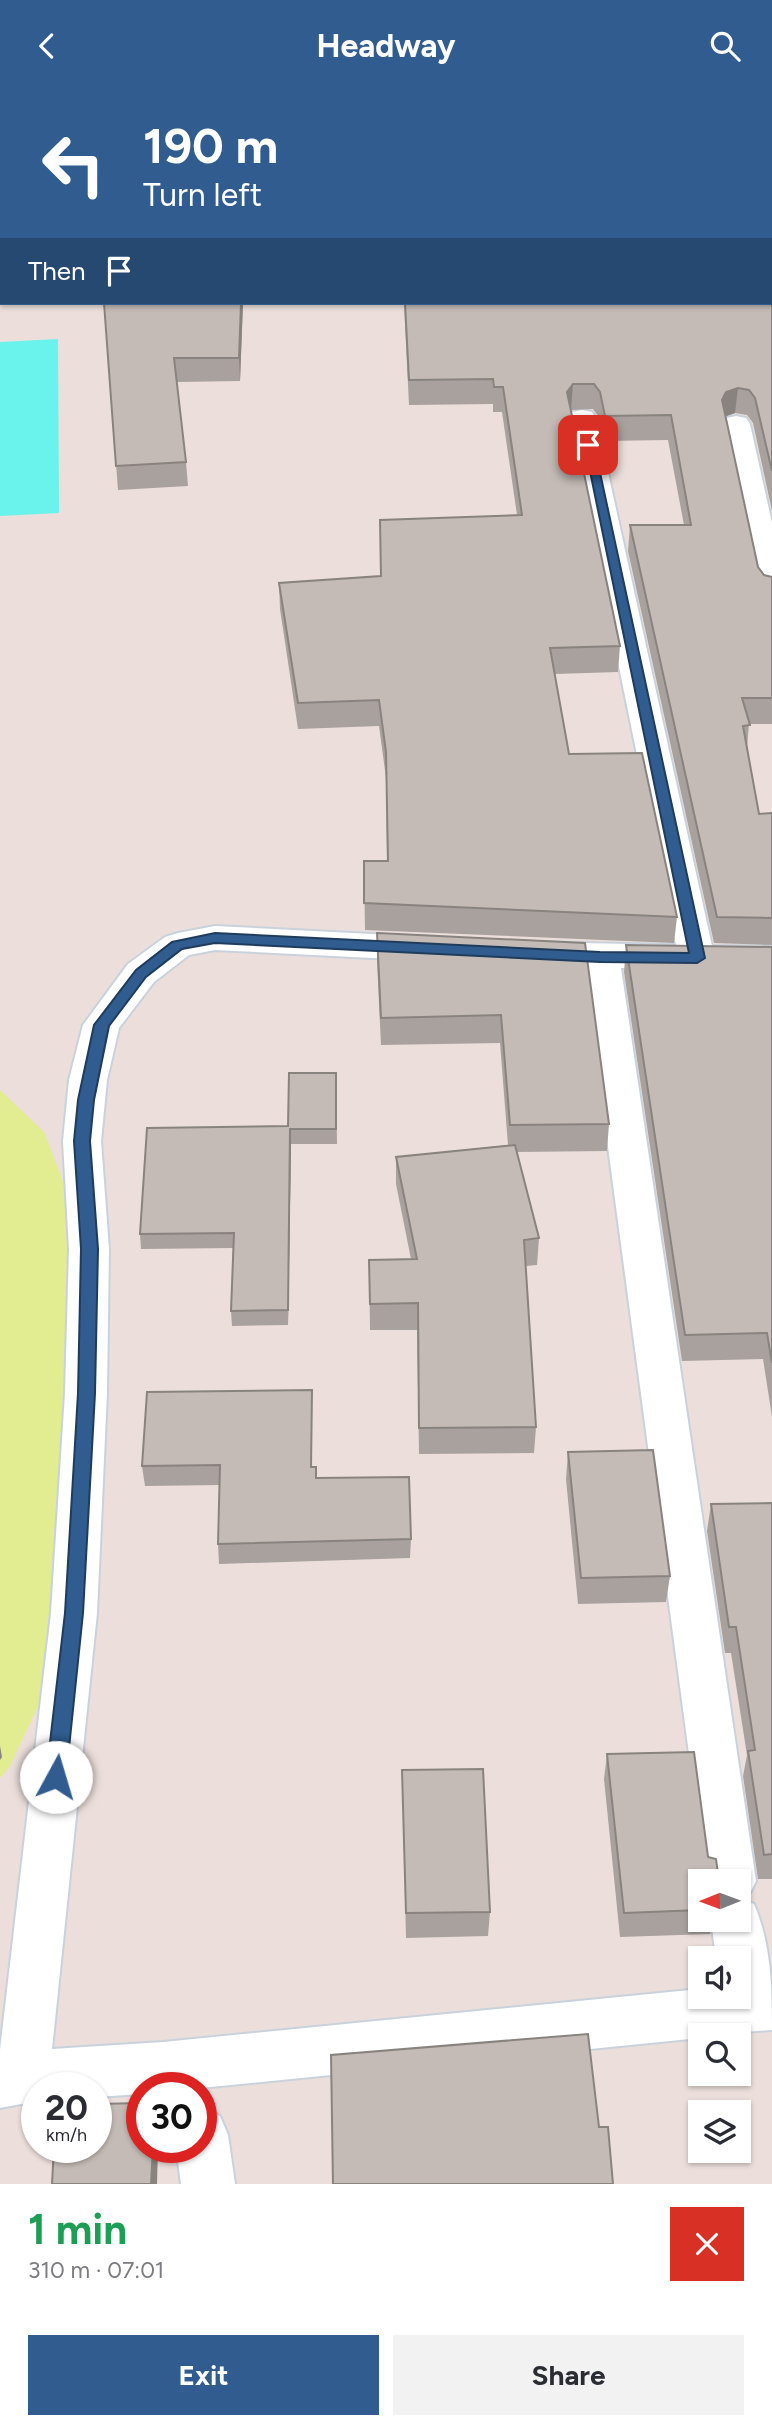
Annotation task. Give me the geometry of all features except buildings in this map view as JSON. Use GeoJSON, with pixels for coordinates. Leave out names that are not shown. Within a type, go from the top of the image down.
{"type":"FeatureCollection","features":[{"type":"Feature","properties":{"kind":"street"},"geometry":{"type":"LineString","coordinates":[[582,418],[697,958]]}},
{"type":"Feature","properties":{"kind":"street"},"geometry":{"type":"LineString","coordinates":[[736,424],[772,592]]}},
{"type":"Feature","properties":{"kind":"street"},"geometry":{"type":"LineString","coordinates":[[126,2077],[12,2080],[74,1613],[86,1393],[89,1249],[82,1141],[88,1080],[101,1025],[141,973],[178,945],[215,938],[600,957],[772,959]]}},
{"type":"Feature","properties":{"kind":"street"},"geometry":{"type":"LineString","coordinates":[[600,957],[729,1869]]}},
{"type":"Feature","properties":{"kind":"street"},"geometry":{"type":"LineString","coordinates":[[217,2073],[760,2006],[739,1932]]}},
{"type":"Feature","properties":{"kind":"street"},"geometry":{"type":"LineString","coordinates":[[205,2163],[208,2184]]}},
{"type":"Feature","properties":{"kind":"green space"},"geometry":{"type":"Polygon","coordinates":[[[0,1090],[44,1132],[87,1244],[68,1642],[10,1766],[0,1778],[0,1090]]]}},
{"type":"Feature","properties":{"kind":"water"},"geometry":{"type":"Polygon","coordinates":[[[58,339],[59,513],[0,516],[0,342],[58,339]]]}},
{"type":"Feature","properties":{"kind":"route"},"geometry":{"type":"LineString","coordinates":[[56,1777],[74,1613],[86,1393],[89,1249],[82,1141],[88,1080],[101,1025],[141,973],[178,945],[215,938],[600,957],[697,958],[588,445]]}}]}
